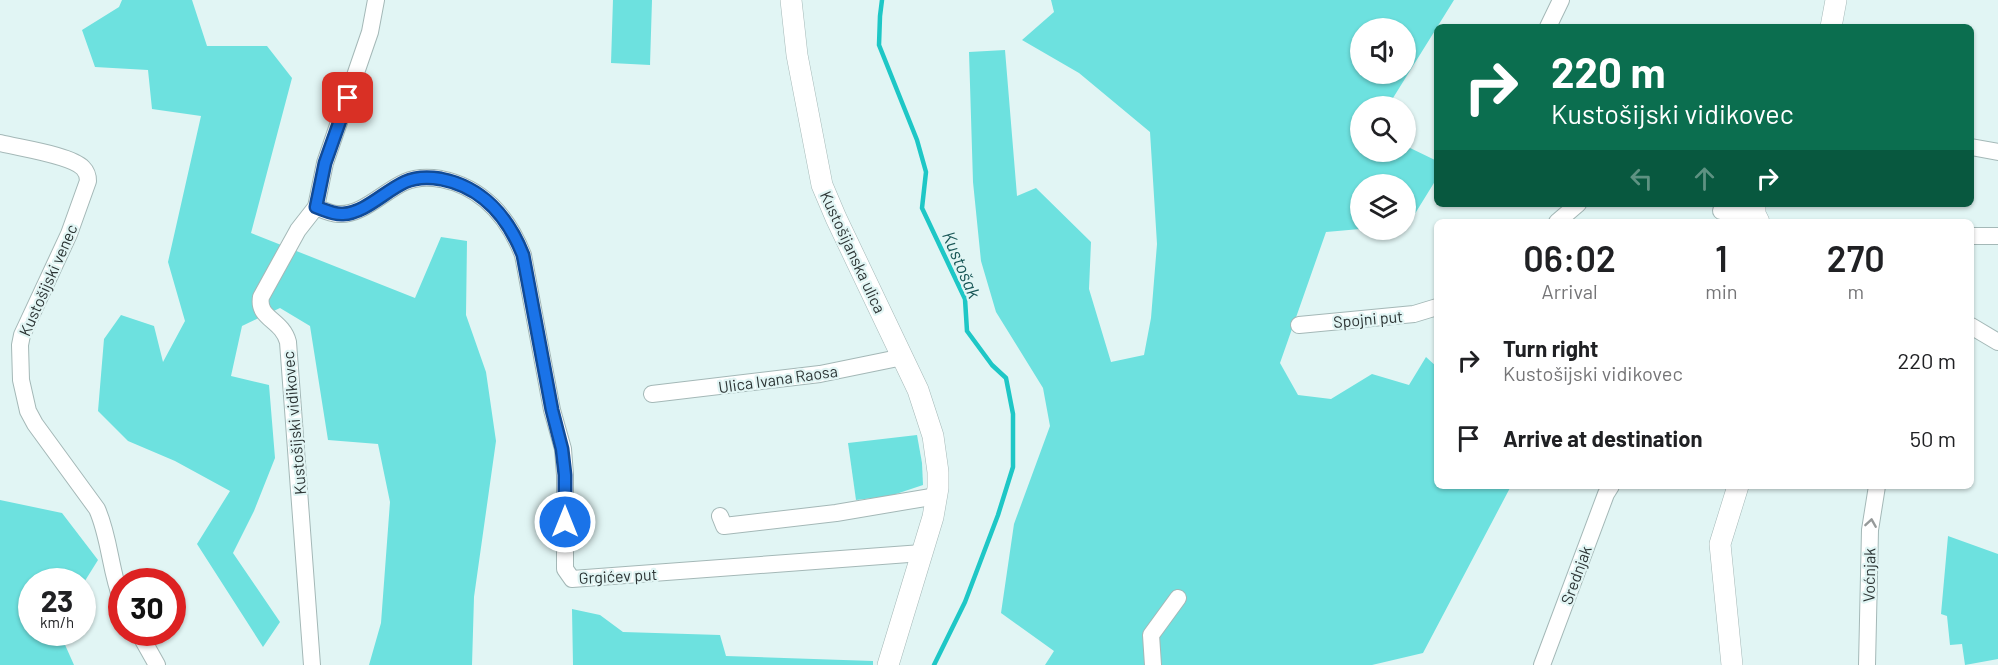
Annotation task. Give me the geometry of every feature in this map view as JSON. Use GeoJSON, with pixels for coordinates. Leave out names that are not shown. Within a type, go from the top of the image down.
{"type":"FeatureCollection","features":[{"type":"Feature","properties":{"kind":"street","name":"Kustošijski vidikovec"},"geometry":{"type":"LineString","coordinates":[[312,665],[288,342],[281,327],[263,312],[260,305],[261,297],[298,230],[316,207],[325,163],[370,32],[376,0]]}},
{"type":"Feature","properties":{"kind":"street","name":"Kustošijanska ulica"},"geometry":{"type":"LineString","coordinates":[[791,0],[797,55],[822,185],[918,390],[933,436],[938,472],[937,496],[888,665]]}},
{"type":"Feature","properties":{"kind":"street"},"geometry":{"type":"LineString","coordinates":[[1549,24],[1561,0]]}},
{"type":"Feature","properties":{"kind":"street"},"geometry":{"type":"LineString","coordinates":[[1832,24],[1836,0]]}},
{"type":"Feature","properties":{"kind":"street","name":"Kustošijski venec"},"geometry":{"type":"LineString","coordinates":[[0,143],[68,159],[84,169],[88,176],[69,234],[22,335],[19,358],[28,411],[40,432],[97,509],[102,521],[112,568]]}},
{"type":"Feature","properties":{"kind":"street"},"geometry":{"type":"LineString","coordinates":[[1974,148],[1998,152]]}},
{"type":"Feature","properties":{"kind":"street","name":"Grgićev put"},"geometry":{"type":"LineString","coordinates":[[316,207],[335,214],[355,212],[404,183],[414,179],[436,178],[452,182],[477,194],[494,207],[506,222],[523,255],[552,410],[562,449],[565,475],[565,569],[572,579],[922,553]]}},
{"type":"Feature","properties":{"kind":"street"},"geometry":{"type":"LineString","coordinates":[[1560,219],[1574,207]]}},
{"type":"Feature","properties":{"kind":"street"},"geometry":{"type":"LineString","coordinates":[[1719,212],[1756,213]]}},
{"type":"Feature","properties":{"kind":"street"},"geometry":{"type":"LineString","coordinates":[[1974,236],[1998,236]]}},
{"type":"Feature","properties":{"kind":"street","name":"Spojni put"},"geometry":{"type":"LineString","coordinates":[[1299,325],[1414,314],[1434,308]]}},
{"type":"Feature","properties":{"kind":"street"},"geometry":{"type":"LineString","coordinates":[[1974,328],[1998,342]]}},
{"type":"Feature","properties":{"kind":"street","name":"Ulica Ivana Raosa"},"geometry":{"type":"LineString","coordinates":[[652,394],[820,374],[903,357]]}},
{"type":"Feature","properties":{"kind":"street","name":"Srednjak"},"geometry":{"type":"LineString","coordinates":[[1542,665],[1609,489]]}},
{"type":"Feature","properties":{"kind":"street"},"geometry":{"type":"LineString","coordinates":[[1732,665],[1720,544],[1737,489]]}},
{"type":"Feature","properties":{"kind":"street","name":"Voćnjak"},"geometry":{"type":"LineString","coordinates":[[1867,665],[1870,530],[1877,489]]}},
{"type":"Feature","properties":{"kind":"street"},"geometry":{"type":"LineString","coordinates":[[720,516],[724,526],[836,513],[937,496]]}},
{"type":"Feature","properties":{"kind":"street"},"geometry":{"type":"LineString","coordinates":[[1153,665],[1151,635],[1178,598]]}},
{"type":"Feature","properties":{"kind":"street"},"geometry":{"type":"LineString","coordinates":[[146,646],[157,665]]}},
{"type":"Feature","properties":{"kind":"shaded area"},"geometry":{"type":"Polygon","coordinates":[[[122,0],[192,0],[207,46],[267,46],[292,78],[251,233],[415,298],[441,237],[467,241],[466,315],[486,372],[496,441],[474,597],[472,665],[369,665],[381,623],[390,502],[378,444],[328,440],[310,326],[280,308],[242,326],[231,376],[269,385],[275,458],[254,511],[233,553],[280,622],[263,647],[197,544],[230,491],[175,461],[128,441],[98,411],[104,339],[121,315],[154,326],[163,362],[185,321],[168,262],[201,116],[152,109],[148,70],[95,67],[82,30],[119,7],[122,0]]]}},
{"type":"Feature","properties":{"kind":"shaded area"},"geometry":{"type":"Polygon","coordinates":[[[613,0],[652,0],[650,65],[611,63],[613,0]]]}},
{"type":"Feature","properties":{"kind":"shaded area"},"geometry":{"type":"Polygon","coordinates":[[[1051,0],[1454,0],[1439,24],[1434,24],[1434,32],[1416,61],[1416,18],[1350,18],[1350,84],[1402,84],[1394,96],[1350,96],[1350,162],[1416,162],[1416,151],[1434,160],[1434,183],[1416,212],[1416,174],[1350,174],[1350,230],[1326,232],[1280,363],[1298,395],[1331,399],[1372,374],[1409,385],[1426,357],[1434,364],[1434,489],[1509,489],[1423,653],[1372,665],[1045,665],[1054,651],[1001,613],[1014,524],[1050,426],[1043,388],[996,312],[981,261],[973,182],[969,52],[1005,50],[1017,196],[1036,188],[1091,242],[1089,289],[1111,362],[1144,355],[1151,318],[1157,244],[1150,132],[1079,73],[1022,40],[1054,12],[1051,0]]]}},
{"type":"Feature","properties":{"kind":"shaded area"},"geometry":{"type":"Polygon","coordinates":[[[917,435],[923,485],[890,496],[856,500],[848,443],[917,435]]]}},
{"type":"Feature","properties":{"kind":"shaded area"},"geometry":{"type":"Polygon","coordinates":[[[0,500],[62,513],[98,560],[93,568],[18,568],[18,646],[66,646],[74,665],[0,665],[0,500]]]}},
{"type":"Feature","properties":{"kind":"shaded area"},"geometry":{"type":"Polygon","coordinates":[[[1948,536],[1998,554],[1998,659],[1965,665],[1962,644],[1950,645],[1947,616],[1941,614],[1948,536]]]}},
{"type":"Feature","properties":{"kind":"shaded area"},"geometry":{"type":"Polygon","coordinates":[[[572,609],[600,615],[623,632],[720,635],[726,656],[873,661],[873,665],[573,665],[572,609]]]}},
{"type":"Feature","properties":{"kind":"waterway","name":"Kustošak"},"geometry":{"type":"LineString","coordinates":[[882,0],[879,45],[917,140],[926,172],[922,208],[965,299],[967,331],[992,365],[1006,378],[1013,414],[1013,467],[998,515],[965,602],[934,665]]}},
{"type":"Feature","properties":{"kind":"route"},"geometry":{"type":"LineString","coordinates":[[348,98],[325,163],[316,207],[335,214],[355,212],[404,183],[414,179],[436,178],[470,189],[484,198],[494,207],[514,234],[523,255],[552,410],[562,449],[565,475],[565,522]]}}]}
